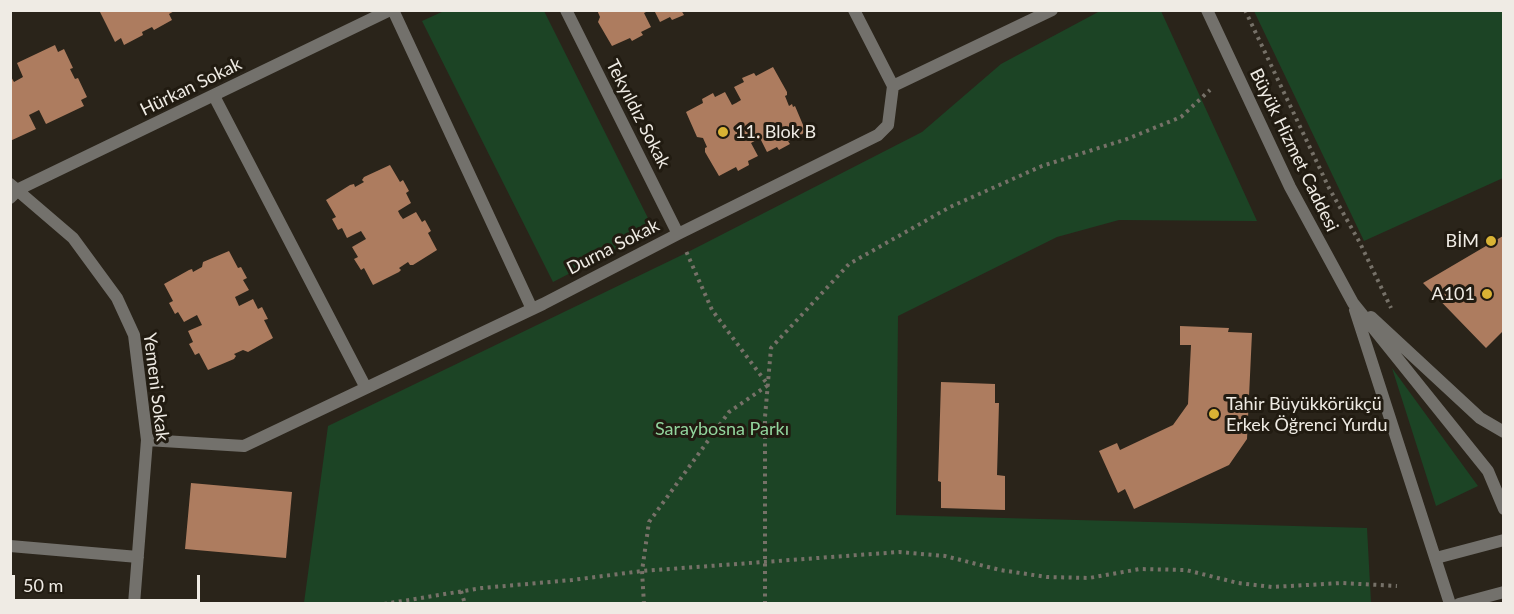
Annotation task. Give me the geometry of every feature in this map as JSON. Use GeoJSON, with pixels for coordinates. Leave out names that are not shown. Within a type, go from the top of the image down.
{"type":"FeatureCollection","features":[{"type":"Feature","properties":{"kind":"street","name":"Hürkan Sokak"},"geometry":{"type":"LineString","coordinates":[[13,190],[391,10]]}},
{"type":"Feature","properties":{"kind":"street"},"geometry":{"type":"LineString","coordinates":[[391,10],[532,309]]}},
{"type":"Feature","properties":{"kind":"street","name":"Tekyıldız Sokak"},"geometry":{"type":"LineString","coordinates":[[566,10],[678,234]]}},
{"type":"Feature","properties":{"kind":"street"},"geometry":{"type":"LineString","coordinates":[[854,10],[893,86],[1052,10]]}},
{"type":"Feature","properties":{"kind":"street","name":"Büyük Hizmet Caddesi"},"geometry":{"type":"LineString","coordinates":[[1207,10],[1290,186],[1351,300],[1450,603]]}},
{"type":"Feature","properties":{"kind":"street","name":"Durna Sokak"},"geometry":{"type":"LineString","coordinates":[[147,440],[244,446],[532,309],[878,135],[888,125],[893,86]]}},
{"type":"Feature","properties":{"kind":"street"},"geometry":{"type":"LineString","coordinates":[[214,96],[366,388]]}},
{"type":"Feature","properties":{"kind":"street","name":"Yemeni Sokak"},"geometry":{"type":"LineString","coordinates":[[13,190],[74,238],[117,298],[134,335],[147,440],[134,603]]}},
{"type":"Feature","properties":{"kind":"street"},"geometry":{"type":"LineString","coordinates":[[1351,300],[1480,418],[1503,432]]}},
{"type":"Feature","properties":{"kind":"street","name":"Büyük Hizmet Caddesi"},"geometry":{"type":"LineString","coordinates":[[1351,300],[1488,471],[1503,509]]}},
{"type":"Feature","properties":{"kind":"street"},"geometry":{"type":"LineString","coordinates":[[1436,558],[1503,540]]}},
{"type":"Feature","properties":{"kind":"street"},"geometry":{"type":"LineString","coordinates":[[10,546],[138,557]]}},
{"type":"Feature","properties":{"kind":"street"},"geometry":{"type":"LineString","coordinates":[[1459,603],[1503,592]]}},
{"type":"Feature","properties":{"kind":"path"},"geometry":{"type":"LineString","coordinates":[[1245,10],[1329,188],[1360,243],[1389,305],[1396,314]]}},
{"type":"Feature","properties":{"kind":"path"},"geometry":{"type":"LineString","coordinates":[[765,603],[765,417],[771,348],[849,264],[950,207],[1032,171],[1127,139],[1181,117],[1210,90]]}},
{"type":"Feature","properties":{"kind":"path"},"geometry":{"type":"LineString","coordinates":[[678,234],[712,310],[768,385]]}},
{"type":"Feature","properties":{"kind":"path"},"geometry":{"type":"LineString","coordinates":[[644,603],[642,571],[649,522],[729,412],[768,385]]}},
{"type":"Feature","properties":{"kind":"path"},"geometry":{"type":"LineString","coordinates":[[384,603],[461,591],[642,571],[899,552],[945,556],[1000,570],[1047,577],[1089,578],[1140,569],[1186,570],[1238,583],[1272,587],[1342,583],[1397,586]]}},
{"type":"Feature","properties":{"kind":"path"},"geometry":{"type":"LineString","coordinates":[[461,591],[465,603]]}},
{"type":"Feature","properties":{"kind":"green space"},"geometry":{"type":"Polygon","coordinates":[[[444,11],[544,11],[654,230],[553,282],[422,21],[444,11]]]}},
{"type":"Feature","properties":{"kind":"green space","name":"Saraybosna Parkı"},"geometry":{"type":"Polygon","coordinates":[[[1100,11],[1161,11],[1257,221],[1119,220],[1057,237],[898,316],[896,515],[1367,528],[1371,603],[304,603],[328,426],[684,254],[922,132],[1001,64],[1100,11]]]}},
{"type":"Feature","properties":{"kind":"green space"},"geometry":{"type":"Polygon","coordinates":[[[1254,11],[1503,11],[1503,178],[1364,241],[1254,11]]]}},
{"type":"Feature","properties":{"kind":"green space"},"geometry":{"type":"Polygon","coordinates":[[[1392,368],[1478,486],[1436,506],[1392,368]]]}},
{"type":"Feature","properties":{"kind":"building"},"geometry":{"type":"Polygon","coordinates":[[[99,10],[176,10],[169,14],[172,20],[154,30],[152,27],[142,32],[143,35],[124,45],[121,38],[115,42],[99,10]]]}},
{"type":"Feature","properties":{"kind":"building"},"geometry":{"type":"Polygon","coordinates":[[[597,10],[650,10],[644,13],[651,27],[641,32],[643,35],[632,41],[630,38],[612,46],[598,22],[600,17],[597,10]]]}},
{"type":"Feature","properties":{"kind":"building"},"geometry":{"type":"Polygon","coordinates":[[[654,10],[681,10],[684,15],[672,20],[670,17],[660,22],[654,10]]]}},
{"type":"Feature","properties":{"kind":"building"},"geometry":{"type":"Polygon","coordinates":[[[55,45],[58,52],[64,49],[73,68],[70,69],[75,79],[78,78],[87,97],[81,100],[84,106],[46,124],[39,110],[29,115],[36,129],[10,141],[10,75],[14,82],[23,77],[17,63],[55,45]]]}},
{"type":"Feature","properties":{"kind":"building"},"geometry":{"type":"Polygon","coordinates":[[[773,67],[787,92],[785,96],[789,106],[792,104],[793,107],[795,106],[806,132],[788,141],[790,144],[779,150],[777,147],[767,152],[760,138],[751,143],[758,156],[748,161],[749,165],[738,171],[736,167],[719,176],[705,152],[707,147],[703,138],[697,137],[686,112],[703,103],[702,99],[713,93],[715,97],[725,92],[732,105],[736,103],[741,100],[734,87],[744,82],[742,78],[754,73],[756,76],[773,67]]]}},
{"type":"Feature","properties":{"kind":"building"},"geometry":{"type":"Polygon","coordinates":[[[390,165],[400,182],[403,180],[409,191],[406,193],[411,203],[398,211],[400,215],[403,219],[416,212],[422,222],[425,220],[431,231],[428,233],[437,250],[413,265],[408,262],[399,268],[401,270],[399,272],[373,285],[364,268],[361,270],[354,259],[358,257],[352,247],[366,239],[361,231],[347,238],[342,228],[338,230],[332,219],[336,217],[326,200],[350,185],[354,184],[355,187],[364,182],[362,180],[364,177],[390,165]]]}},
{"type":"Feature","properties":{"kind":"building"},"geometry":{"type":"Polygon","coordinates":[[[1503,236],[1503,331],[1486,348],[1423,283],[1503,236]]]}},
{"type":"Feature","properties":{"kind":"building"},"geometry":{"type":"Polygon","coordinates":[[[229,251],[238,268],[241,267],[247,278],[243,280],[249,290],[235,297],[239,306],[253,299],[258,309],[262,307],[268,319],[264,320],[273,338],[248,352],[243,350],[234,354],[236,356],[234,359],[208,370],[199,353],[195,355],[189,344],[193,342],[188,331],[202,325],[197,315],[184,322],[178,312],[175,314],[169,303],[173,301],[164,284],[189,270],[192,269],[193,272],[202,267],[203,262],[229,251]]]}},
{"type":"Feature","properties":{"kind":"building","name":"Tahir Büyükkörükçü Erkek Öğrenci Yurdu"},"geometry":{"type":"Polygon","coordinates":[[[1180,326],[1229,328],[1228,332],[1252,333],[1247,439],[1229,465],[1134,509],[1125,489],[1118,493],[1099,451],[1117,443],[1120,450],[1173,425],[1188,404],[1191,345],[1180,345],[1180,326]]]}},
{"type":"Feature","properties":{"kind":"building"},"geometry":{"type":"Polygon","coordinates":[[[941,382],[995,384],[995,403],[999,403],[997,475],[1005,476],[1005,510],[941,508],[941,482],[938,481],[941,382]]]}},
{"type":"Feature","properties":{"kind":"building"},"geometry":{"type":"Polygon","coordinates":[[[191,483],[292,492],[286,558],[185,549],[191,483]]]}},
{"type":"Feature","properties":{"kind":"place","name":"11. Blok B"},"geometry":{"type":"Point","coordinates":[723,132]}},
{"type":"Feature","properties":{"kind":"place","name":"BİM"},"geometry":{"type":"Point","coordinates":[1491,241]}},
{"type":"Feature","properties":{"kind":"place","name":"A101"},"geometry":{"type":"Point","coordinates":[1487,294]}},
{"type":"Feature","properties":{"kind":"place","name":"Tahir Büyükkörükçü Erkek Öğrenci Yurdu"},"geometry":{"type":"Point","coordinates":[1214,414]}}]}
